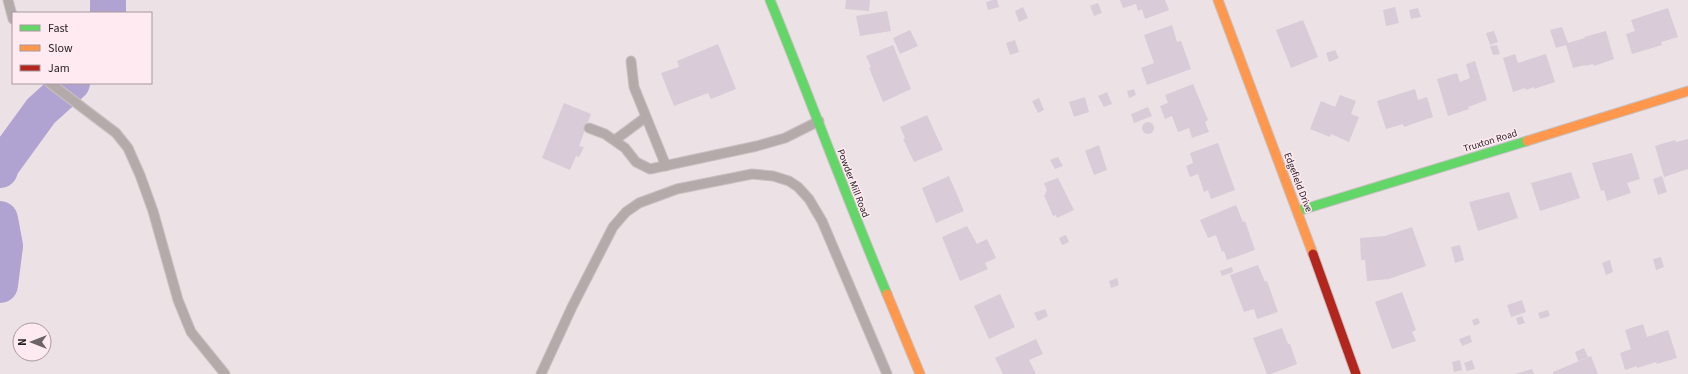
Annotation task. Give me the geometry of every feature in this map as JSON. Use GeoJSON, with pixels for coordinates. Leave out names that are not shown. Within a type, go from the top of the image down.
{"type":"FeatureCollection","features":[{"type":"Feature","properties":{"kind":"street","name":"Powder Mill Road"},"geometry":{"type":"LineString","coordinates":[[770,0],[819,121],[847,199],[920,374]]}},
{"type":"Feature","properties":{"kind":"street","name":"Edgefield Drive"},"geometry":{"type":"LineString","coordinates":[[1218,0],[1298,211],[1356,374]]}},
{"type":"Feature","properties":{"kind":"street","name":"Truxton Road"},"geometry":{"type":"LineString","coordinates":[[1298,211],[1688,91]]}},
{"type":"Feature","properties":{"kind":"lane"},"geometry":{"type":"LineString","coordinates":[[8,0],[12,15]]}},
{"type":"Feature","properties":{"kind":"lane"},"geometry":{"type":"LineString","coordinates":[[631,61],[634,87],[666,166]]}},
{"type":"Feature","properties":{"kind":"lane"},"geometry":{"type":"LineString","coordinates":[[51,84],[116,133],[128,148],[140,175],[153,212],[178,300],[191,332],[225,374]]}},
{"type":"Feature","properties":{"kind":"lane"},"geometry":{"type":"LineString","coordinates":[[615,140],[646,117]]}},
{"type":"Feature","properties":{"kind":"lane"},"geometry":{"type":"LineString","coordinates":[[589,128],[605,134],[615,140],[625,148],[636,162],[650,169],[757,146],[785,138],[819,121]]}},
{"type":"Feature","properties":{"kind":"lane"},"geometry":{"type":"LineString","coordinates":[[541,374],[572,307],[613,226],[626,212],[639,203],[677,189],[752,174],[773,176],[789,181],[798,187],[809,199],[822,221],[887,374]]}},
{"type":"Feature","properties":{"kind":"building"},"geometry":{"type":"Polygon","coordinates":[[[846,0],[870,0],[869,11],[845,9],[846,0]]]}},
{"type":"Feature","properties":{"kind":"building"},"geometry":{"type":"Polygon","coordinates":[[[997,0],[999,7],[988,10],[986,2],[997,0]]]}},
{"type":"Feature","properties":{"kind":"building"},"geometry":{"type":"Polygon","coordinates":[[[1120,0],[1165,0],[1169,10],[1145,19],[1142,9],[1138,11],[1136,4],[1123,8],[1120,0]]]}},
{"type":"Feature","properties":{"kind":"building"},"geometry":{"type":"Polygon","coordinates":[[[1098,3],[1102,13],[1094,16],[1090,6],[1098,3]]]}},
{"type":"Feature","properties":{"kind":"building"},"geometry":{"type":"Polygon","coordinates":[[[1023,7],[1028,18],[1019,22],[1015,11],[1023,7]]]}},
{"type":"Feature","properties":{"kind":"building"},"geometry":{"type":"Polygon","coordinates":[[[1395,7],[1399,23],[1386,26],[1383,10],[1395,7]]]}},
{"type":"Feature","properties":{"kind":"building"},"geometry":{"type":"Polygon","coordinates":[[[1418,8],[1421,17],[1411,19],[1409,10],[1418,8]]]}},
{"type":"Feature","properties":{"kind":"building"},"geometry":{"type":"Polygon","coordinates":[[[1668,8],[1678,37],[1661,42],[1662,45],[1632,54],[1626,34],[1635,31],[1631,20],[1668,8]]]}},
{"type":"Feature","properties":{"kind":"building"},"geometry":{"type":"Polygon","coordinates":[[[887,11],[891,31],[860,36],[856,16],[887,11]]]}},
{"type":"Feature","properties":{"kind":"building"},"geometry":{"type":"Polygon","coordinates":[[[1303,20],[1318,57],[1291,68],[1276,30],[1303,20]]]}},
{"type":"Feature","properties":{"kind":"building"},"geometry":{"type":"Polygon","coordinates":[[[1172,25],[1177,42],[1181,41],[1191,69],[1147,85],[1141,68],[1154,63],[1144,35],[1172,25]]]}},
{"type":"Feature","properties":{"kind":"building"},"geometry":{"type":"Polygon","coordinates":[[[1562,27],[1568,43],[1606,31],[1614,59],[1594,66],[1593,64],[1573,68],[1566,45],[1556,48],[1550,30],[1562,27]]]}},
{"type":"Feature","properties":{"kind":"building"},"geometry":{"type":"Polygon","coordinates":[[[910,30],[918,46],[900,54],[893,38],[910,30]]]}},
{"type":"Feature","properties":{"kind":"building"},"geometry":{"type":"Polygon","coordinates":[[[1494,31],[1498,42],[1490,45],[1486,33],[1494,31]]]}},
{"type":"Feature","properties":{"kind":"building"},"geometry":{"type":"Polygon","coordinates":[[[1015,40],[1019,52],[1010,55],[1006,43],[1015,40]]]}},
{"type":"Feature","properties":{"kind":"building"},"geometry":{"type":"Polygon","coordinates":[[[718,44],[736,89],[711,99],[708,93],[674,106],[661,73],[679,67],[677,61],[718,44]]]}},
{"type":"Feature","properties":{"kind":"building"},"geometry":{"type":"Polygon","coordinates":[[[893,45],[911,89],[883,102],[869,68],[871,67],[866,56],[893,45]]]}},
{"type":"Feature","properties":{"kind":"building"},"geometry":{"type":"Polygon","coordinates":[[[1497,45],[1500,54],[1493,55],[1490,46],[1497,45]]]}},
{"type":"Feature","properties":{"kind":"building"},"geometry":{"type":"Polygon","coordinates":[[[1335,50],[1339,58],[1329,62],[1326,53],[1335,50]]]}},
{"type":"Feature","properties":{"kind":"building"},"geometry":{"type":"Polygon","coordinates":[[[1515,54],[1518,63],[1546,54],[1555,82],[1534,89],[1534,87],[1526,90],[1525,88],[1513,92],[1503,58],[1515,54]]]}},
{"type":"Feature","properties":{"kind":"building"},"geometry":{"type":"Polygon","coordinates":[[[1475,61],[1487,100],[1468,107],[1469,109],[1448,116],[1437,79],[1457,73],[1460,82],[1470,78],[1466,64],[1475,61]]]}},
{"type":"Feature","properties":{"kind":"building"},"geometry":{"type":"Polygon","coordinates":[[[1193,84],[1208,120],[1205,122],[1209,132],[1192,138],[1189,128],[1178,132],[1172,116],[1165,119],[1160,106],[1168,103],[1165,95],[1193,84]]]}},
{"type":"Feature","properties":{"kind":"building"},"geometry":{"type":"Polygon","coordinates":[[[1134,89],[1136,95],[1129,98],[1127,91],[1134,89]]]}},
{"type":"Feature","properties":{"kind":"building"},"geometry":{"type":"Polygon","coordinates":[[[1415,89],[1418,100],[1427,97],[1433,117],[1404,127],[1403,124],[1386,129],[1377,101],[1415,89]]]}},
{"type":"Feature","properties":{"kind":"building"},"geometry":{"type":"Polygon","coordinates":[[[1107,92],[1112,104],[1104,107],[1098,96],[1107,92]]]}},
{"type":"Feature","properties":{"kind":"building"},"geometry":{"type":"Polygon","coordinates":[[[1340,95],[1356,101],[1351,114],[1359,117],[1349,142],[1331,134],[1330,137],[1310,129],[1321,101],[1335,107],[1340,95]]]}},
{"type":"Feature","properties":{"kind":"building"},"geometry":{"type":"Polygon","coordinates":[[[1085,97],[1089,112],[1074,117],[1069,102],[1085,97]]]}},
{"type":"Feature","properties":{"kind":"building"},"geometry":{"type":"Polygon","coordinates":[[[1039,98],[1044,110],[1038,113],[1032,101],[1039,98]]]}},
{"type":"Feature","properties":{"kind":"building"},"geometry":{"type":"Polygon","coordinates":[[[564,103],[591,114],[579,146],[584,147],[579,157],[576,156],[570,170],[542,158],[564,103]]]}},
{"type":"Feature","properties":{"kind":"building"},"geometry":{"type":"Polygon","coordinates":[[[1148,107],[1152,116],[1134,123],[1131,114],[1148,107]]]}},
{"type":"Feature","properties":{"kind":"building"},"geometry":{"type":"Polygon","coordinates":[[[927,115],[943,150],[914,162],[903,139],[905,138],[900,127],[927,115]]]}},
{"type":"Feature","properties":{"kind":"building"},"geometry":{"type":"Polygon","coordinates":[[[1150,122],[1153,123],[1153,133],[1146,134],[1143,133],[1142,126],[1143,123],[1150,122]]]}},
{"type":"Feature","properties":{"kind":"building"},"geometry":{"type":"Polygon","coordinates":[[[1688,139],[1688,169],[1664,177],[1655,146],[1675,140],[1676,142],[1688,139]]]}},
{"type":"Feature","properties":{"kind":"building"},"geometry":{"type":"Polygon","coordinates":[[[1218,143],[1235,190],[1211,199],[1208,190],[1204,192],[1198,174],[1190,177],[1186,166],[1193,163],[1190,153],[1218,143]]]}},
{"type":"Feature","properties":{"kind":"building"},"geometry":{"type":"Polygon","coordinates":[[[1099,145],[1107,170],[1094,175],[1085,151],[1099,145]]]}},
{"type":"Feature","properties":{"kind":"building"},"geometry":{"type":"Polygon","coordinates":[[[1632,153],[1640,179],[1627,183],[1631,193],[1607,201],[1604,190],[1601,191],[1592,163],[1632,153]]]}},
{"type":"Feature","properties":{"kind":"building"},"geometry":{"type":"Polygon","coordinates":[[[1058,157],[1063,166],[1055,169],[1050,160],[1058,157]]]}},
{"type":"Feature","properties":{"kind":"building"},"geometry":{"type":"Polygon","coordinates":[[[1571,172],[1580,198],[1540,211],[1531,183],[1571,172]]]}},
{"type":"Feature","properties":{"kind":"building"},"geometry":{"type":"Polygon","coordinates":[[[949,176],[964,211],[936,223],[922,188],[949,176]]]}},
{"type":"Feature","properties":{"kind":"building"},"geometry":{"type":"Polygon","coordinates":[[[1662,176],[1667,192],[1658,195],[1653,179],[1662,176]]]}},
{"type":"Feature","properties":{"kind":"building"},"geometry":{"type":"Polygon","coordinates":[[[1058,178],[1074,210],[1057,218],[1056,215],[1053,216],[1044,195],[1047,191],[1044,183],[1058,178]]]}},
{"type":"Feature","properties":{"kind":"building"},"geometry":{"type":"Polygon","coordinates":[[[1509,192],[1518,218],[1478,231],[1469,202],[1509,192]]]}},
{"type":"Feature","properties":{"kind":"building"},"geometry":{"type":"Polygon","coordinates":[[[1236,205],[1243,222],[1245,221],[1255,250],[1227,260],[1224,251],[1222,252],[1216,235],[1208,238],[1200,220],[1236,205]]]}},
{"type":"Feature","properties":{"kind":"building"},"geometry":{"type":"Polygon","coordinates":[[[967,226],[977,244],[987,239],[996,258],[985,263],[988,269],[960,281],[942,237],[967,226]]]}},
{"type":"Feature","properties":{"kind":"building"},"geometry":{"type":"Polygon","coordinates":[[[1412,227],[1426,266],[1389,279],[1367,281],[1365,260],[1361,260],[1360,238],[1385,236],[1412,227]]]}},
{"type":"Feature","properties":{"kind":"building"},"geometry":{"type":"Polygon","coordinates":[[[1066,235],[1069,242],[1062,245],[1059,238],[1066,235]]]}},
{"type":"Feature","properties":{"kind":"building"},"geometry":{"type":"Polygon","coordinates":[[[1460,245],[1464,260],[1455,263],[1451,247],[1460,245]]]}},
{"type":"Feature","properties":{"kind":"building"},"geometry":{"type":"Polygon","coordinates":[[[1661,257],[1664,267],[1656,270],[1653,259],[1661,257]]]}},
{"type":"Feature","properties":{"kind":"building"},"geometry":{"type":"Polygon","coordinates":[[[1610,260],[1613,272],[1606,275],[1602,263],[1610,260]]]}},
{"type":"Feature","properties":{"kind":"building"},"geometry":{"type":"Polygon","coordinates":[[[1258,265],[1265,282],[1267,281],[1278,312],[1257,319],[1254,309],[1244,312],[1230,275],[1258,265]]]}},
{"type":"Feature","properties":{"kind":"building"},"geometry":{"type":"Polygon","coordinates":[[[1232,267],[1233,272],[1222,276],[1220,271],[1232,267]]]}},
{"type":"Feature","properties":{"kind":"building"},"geometry":{"type":"Polygon","coordinates":[[[1117,278],[1119,285],[1111,288],[1109,281],[1117,278]]]}},
{"type":"Feature","properties":{"kind":"building"},"geometry":{"type":"Polygon","coordinates":[[[1402,292],[1416,330],[1412,332],[1416,341],[1392,349],[1375,302],[1402,292]]]}},
{"type":"Feature","properties":{"kind":"building"},"geometry":{"type":"Polygon","coordinates":[[[1000,294],[1015,327],[989,339],[974,306],[1000,294]]]}},
{"type":"Feature","properties":{"kind":"building"},"geometry":{"type":"Polygon","coordinates":[[[1522,300],[1526,312],[1511,317],[1507,305],[1522,300]]]}},
{"type":"Feature","properties":{"kind":"building"},"geometry":{"type":"Polygon","coordinates":[[[1045,309],[1048,316],[1038,321],[1034,313],[1045,309]]]}},
{"type":"Feature","properties":{"kind":"building"},"geometry":{"type":"Polygon","coordinates":[[[1548,310],[1550,316],[1540,319],[1538,313],[1548,310]]]}},
{"type":"Feature","properties":{"kind":"building"},"geometry":{"type":"Polygon","coordinates":[[[1522,316],[1525,323],[1518,325],[1516,318],[1522,316]]]}},
{"type":"Feature","properties":{"kind":"building"},"geometry":{"type":"Polygon","coordinates":[[[1478,318],[1480,323],[1474,326],[1472,320],[1478,318]]]}},
{"type":"Feature","properties":{"kind":"building"},"geometry":{"type":"Polygon","coordinates":[[[1643,324],[1647,337],[1668,330],[1677,358],[1657,364],[1656,362],[1625,370],[1620,353],[1631,349],[1625,330],[1643,324]]]}},
{"type":"Feature","properties":{"kind":"building"},"geometry":{"type":"Polygon","coordinates":[[[1282,328],[1288,344],[1290,344],[1297,364],[1271,374],[1267,374],[1253,338],[1282,328]]]}},
{"type":"Feature","properties":{"kind":"building"},"geometry":{"type":"Polygon","coordinates":[[[1470,335],[1472,342],[1462,346],[1459,339],[1470,335]]]}},
{"type":"Feature","properties":{"kind":"building"},"geometry":{"type":"Polygon","coordinates":[[[1036,339],[1043,354],[1029,360],[1036,374],[1003,374],[995,358],[1036,339]]]}},
{"type":"Feature","properties":{"kind":"building"},"geometry":{"type":"Polygon","coordinates":[[[1584,348],[1588,357],[1578,361],[1575,352],[1584,348]]]}},
{"type":"Feature","properties":{"kind":"building"},"geometry":{"type":"Polygon","coordinates":[[[1591,356],[1598,374],[1553,374],[1553,372],[1591,356]]]}},
{"type":"Feature","properties":{"kind":"building"},"geometry":{"type":"Polygon","coordinates":[[[1460,360],[1462,370],[1454,372],[1452,362],[1460,360]]]}},
{"type":"Feature","properties":{"kind":"building"},"geometry":{"type":"Polygon","coordinates":[[[1472,360],[1475,369],[1467,371],[1464,363],[1472,360]]]}},
{"type":"Feature","properties":{"kind":"building"},"geometry":{"type":"Polygon","coordinates":[[[1532,369],[1534,374],[1515,374],[1532,369]]]}},
{"type":"Feature","properties":{"kind":"waterway"},"geometry":{"type":"LineString","coordinates":[[108,0],[108,12]]}},
{"type":"Feature","properties":{"kind":"waterway"},"geometry":{"type":"LineString","coordinates":[[0,170],[1,166],[41,111],[71,84]]}},
{"type":"Feature","properties":{"kind":"waterway"},"geometry":{"type":"LineString","coordinates":[[0,219],[5,246],[0,285]]}},
{"type":"Feature","properties":{"kind":"traffic: fast"},"geometry":{"type":"LineString","coordinates":[[770,0],[887,294]]}},
{"type":"Feature","properties":{"kind":"traffic: fast"},"geometry":{"type":"LineString","coordinates":[[1298,211],[1527,141]]}},
{"type":"Feature","properties":{"kind":"traffic: slow"},"geometry":{"type":"LineString","coordinates":[[1218,0],[1313,254]]}},
{"type":"Feature","properties":{"kind":"traffic: slow"},"geometry":{"type":"LineString","coordinates":[[1527,141],[1688,91]]}},
{"type":"Feature","properties":{"kind":"traffic: slow"},"geometry":{"type":"LineString","coordinates":[[887,294],[920,374]]}},
{"type":"Feature","properties":{"kind":"traffic: jam"},"geometry":{"type":"LineString","coordinates":[[1313,254],[1356,374]]}}]}
